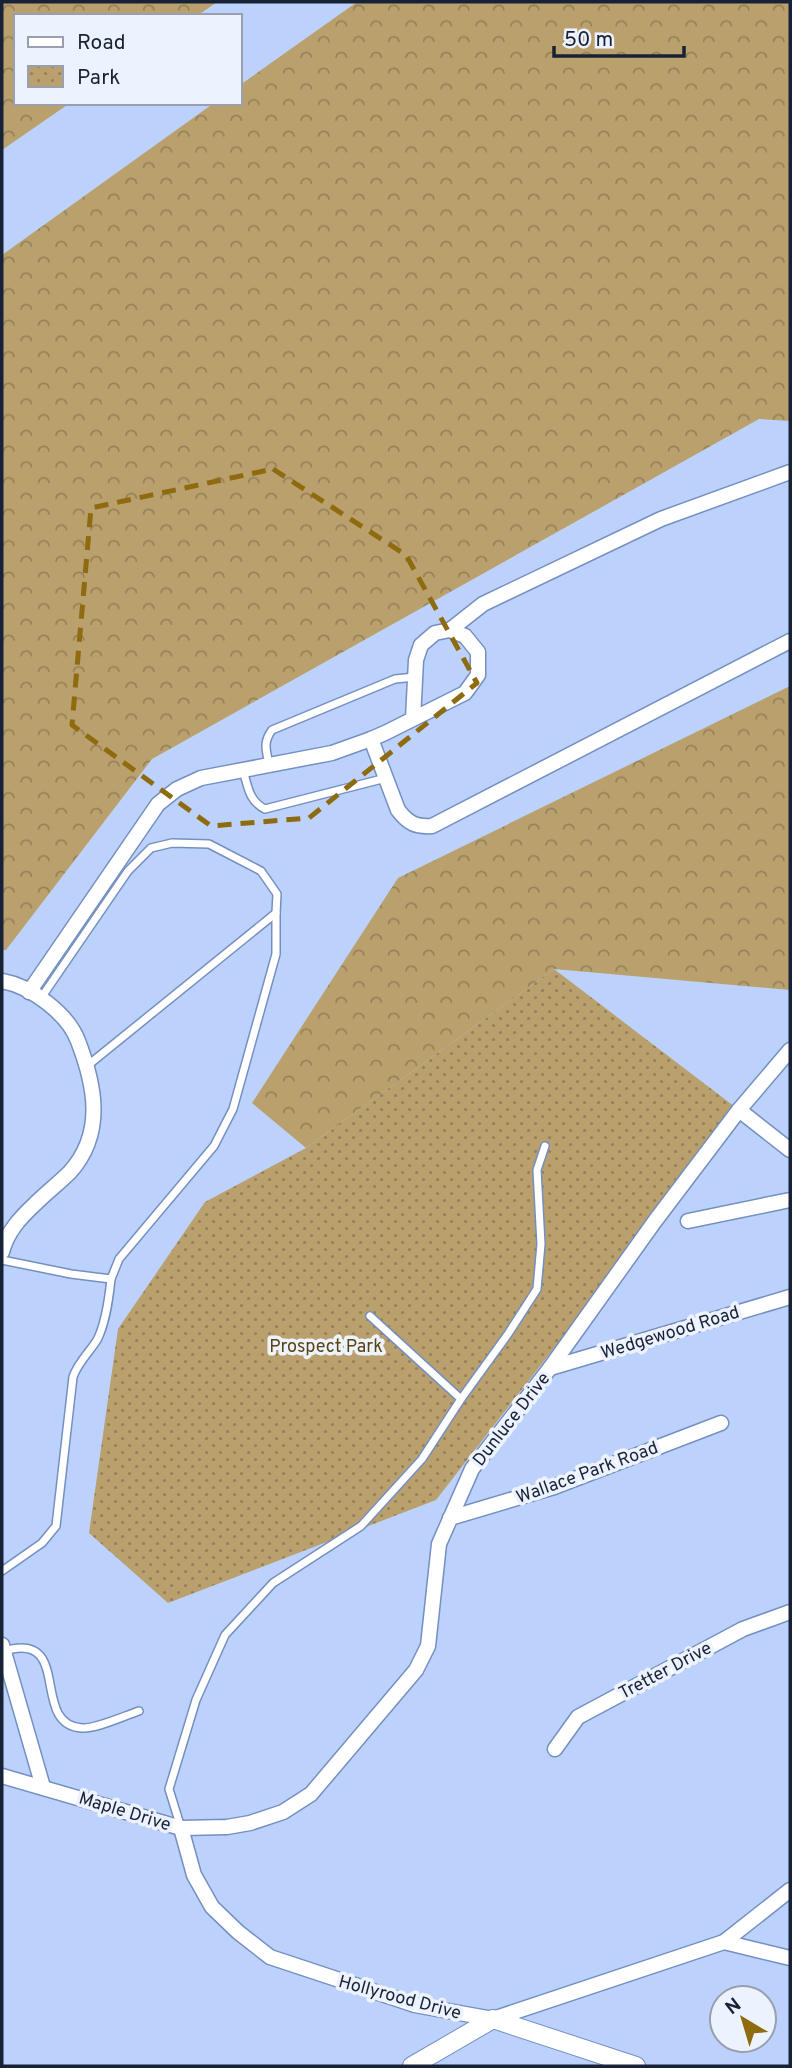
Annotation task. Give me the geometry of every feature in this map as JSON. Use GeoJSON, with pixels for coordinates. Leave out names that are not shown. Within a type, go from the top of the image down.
{"type":"FeatureCollection","features":[{"type":"Feature","properties":{"kind":"street"},"geometry":{"type":"LineString","coordinates":[[413,719],[416,660],[421,645],[436,634],[450,630],[484,604],[661,519],[790,472]]}},
{"type":"Feature","properties":{"kind":"street"},"geometry":{"type":"LineString","coordinates":[[35,995],[159,804],[177,789],[201,778],[332,753],[371,739],[466,693],[478,675],[478,652],[465,636],[450,630]]}},
{"type":"Feature","properties":{"kind":"street"},"geometry":{"type":"LineString","coordinates":[[371,739],[398,810],[416,827],[432,827],[790,641]]}},
{"type":"Feature","properties":{"kind":"street"},"geometry":{"type":"LineString","coordinates":[[2,981],[46,1001],[75,1034],[87,1066],[95,1106],[88,1142],[71,1170],[16,1222],[2,1252]]}},
{"type":"Feature","properties":{"kind":"street","name":"Dunluce Drive"},"geometry":{"type":"LineString","coordinates":[[250,1823],[283,1812],[311,1794],[416,1670],[428,1646],[439,1544],[472,1469],[550,1368],[655,1221],[739,1110],[790,1050]]}},
{"type":"Feature","properties":{"kind":"street"},"geometry":{"type":"LineString","coordinates":[[739,1110],[790,1150]]}},
{"type":"Feature","properties":{"kind":"street"},"geometry":{"type":"LineString","coordinates":[[688,1221],[790,1200]]}},
{"type":"Feature","properties":{"kind":"street","name":"Wedgewood Road"},"geometry":{"type":"LineString","coordinates":[[550,1368],[790,1297]]}},
{"type":"Feature","properties":{"kind":"street","name":"Wallace Park Road"},"geometry":{"type":"LineString","coordinates":[[450,1518],[554,1487],[721,1423]]}},
{"type":"Feature","properties":{"kind":"street","name":"Tretter Drive"},"geometry":{"type":"LineString","coordinates":[[555,1749],[578,1717],[743,1629],[790,1612]]}},
{"type":"Feature","properties":{"kind":"street"},"geometry":{"type":"LineString","coordinates":[[3,1648],[43,1787]]}},
{"type":"Feature","properties":{"kind":"street","name":"Maple Drive"},"geometry":{"type":"LineString","coordinates":[[2,1776],[181,1828],[227,1827],[250,1823]]}},
{"type":"Feature","properties":{"kind":"street","name":"Hollyrood Drive"},"geometry":{"type":"LineString","coordinates":[[181,1828],[194,1875],[212,1907],[237,1932],[270,1957],[415,2005],[493,2019],[724,1942],[790,1890]]}},
{"type":"Feature","properties":{"kind":"street"},"geometry":{"type":"LineString","coordinates":[[724,1942],[790,1958]]}},
{"type":"Feature","properties":{"kind":"street"},"geometry":{"type":"LineString","coordinates":[[412,2066],[493,2019],[636,2066]]}},
{"type":"Feature","properties":{"kind":"lane"},"geometry":{"type":"LineString","coordinates":[[269,765],[265,745],[272,730],[395,679],[415,677]]}},
{"type":"Feature","properties":{"kind":"lane"},"geometry":{"type":"LineString","coordinates":[[243,770],[250,797],[256,805],[265,809],[386,778]]}},
{"type":"Feature","properties":{"kind":"lane"},"geometry":{"type":"LineString","coordinates":[[2,1572],[42,1543],[56,1526],[73,1377],[78,1364],[97,1339],[103,1324],[111,1279],[119,1259],[214,1146],[233,1109],[276,954],[277,894],[261,871],[209,845],[172,843],[151,848],[128,871],[35,995]]}},
{"type":"Feature","properties":{"kind":"lane"},"geometry":{"type":"LineString","coordinates":[[87,1066],[276,913]]}},
{"type":"Feature","properties":{"kind":"lane"},"geometry":{"type":"LineString","coordinates":[[181,1828],[169,1789],[196,1700],[225,1635],[273,1583],[361,1526],[422,1459],[537,1289],[541,1244],[537,1170],[545,1146]]}},
{"type":"Feature","properties":{"kind":"lane"},"geometry":{"type":"LineString","coordinates":[[2,1260],[111,1279]]}},
{"type":"Feature","properties":{"kind":"lane"},"geometry":{"type":"LineString","coordinates":[[370,1316],[461,1399]]}},
{"type":"Feature","properties":{"kind":"lane"},"geometry":{"type":"LineString","coordinates":[[3,1648],[31,1648],[41,1655],[55,1706],[60,1717],[70,1726],[84,1729],[139,1711]]}},
{"type":"Feature","properties":{"kind":"highlighted area"},"geometry":{"type":"Polygon","coordinates":[[[273,469],[406,555],[477,683],[309,818],[211,826],[72,725],[91,508],[273,469]]]}},
{"type":"Feature","properties":{"kind":"green space"},"geometry":{"type":"Polygon","coordinates":[[[2,2],[217,2],[200,14],[14,14],[14,105],[67,105],[2,150],[2,2]]]}},
{"type":"Feature","properties":{"kind":"green space"},"geometry":{"type":"Polygon","coordinates":[[[357,2],[790,2],[790,421],[759,419],[152,759],[6,950],[2,950],[2,255],[211,105],[242,105],[242,84],[357,2]]]}},
{"type":"Feature","properties":{"kind":"green space"},"geometry":{"type":"Polygon","coordinates":[[[790,686],[790,990],[554,969],[306,1148],[252,1103],[398,878],[790,686]]]}},
{"type":"Feature","properties":{"kind":"green space","name":"Prospect Park"},"geometry":{"type":"Polygon","coordinates":[[[554,969],[739,1110],[436,1500],[168,1603],[89,1533],[118,1329],[205,1202],[306,1148],[554,969]]]}}]}
